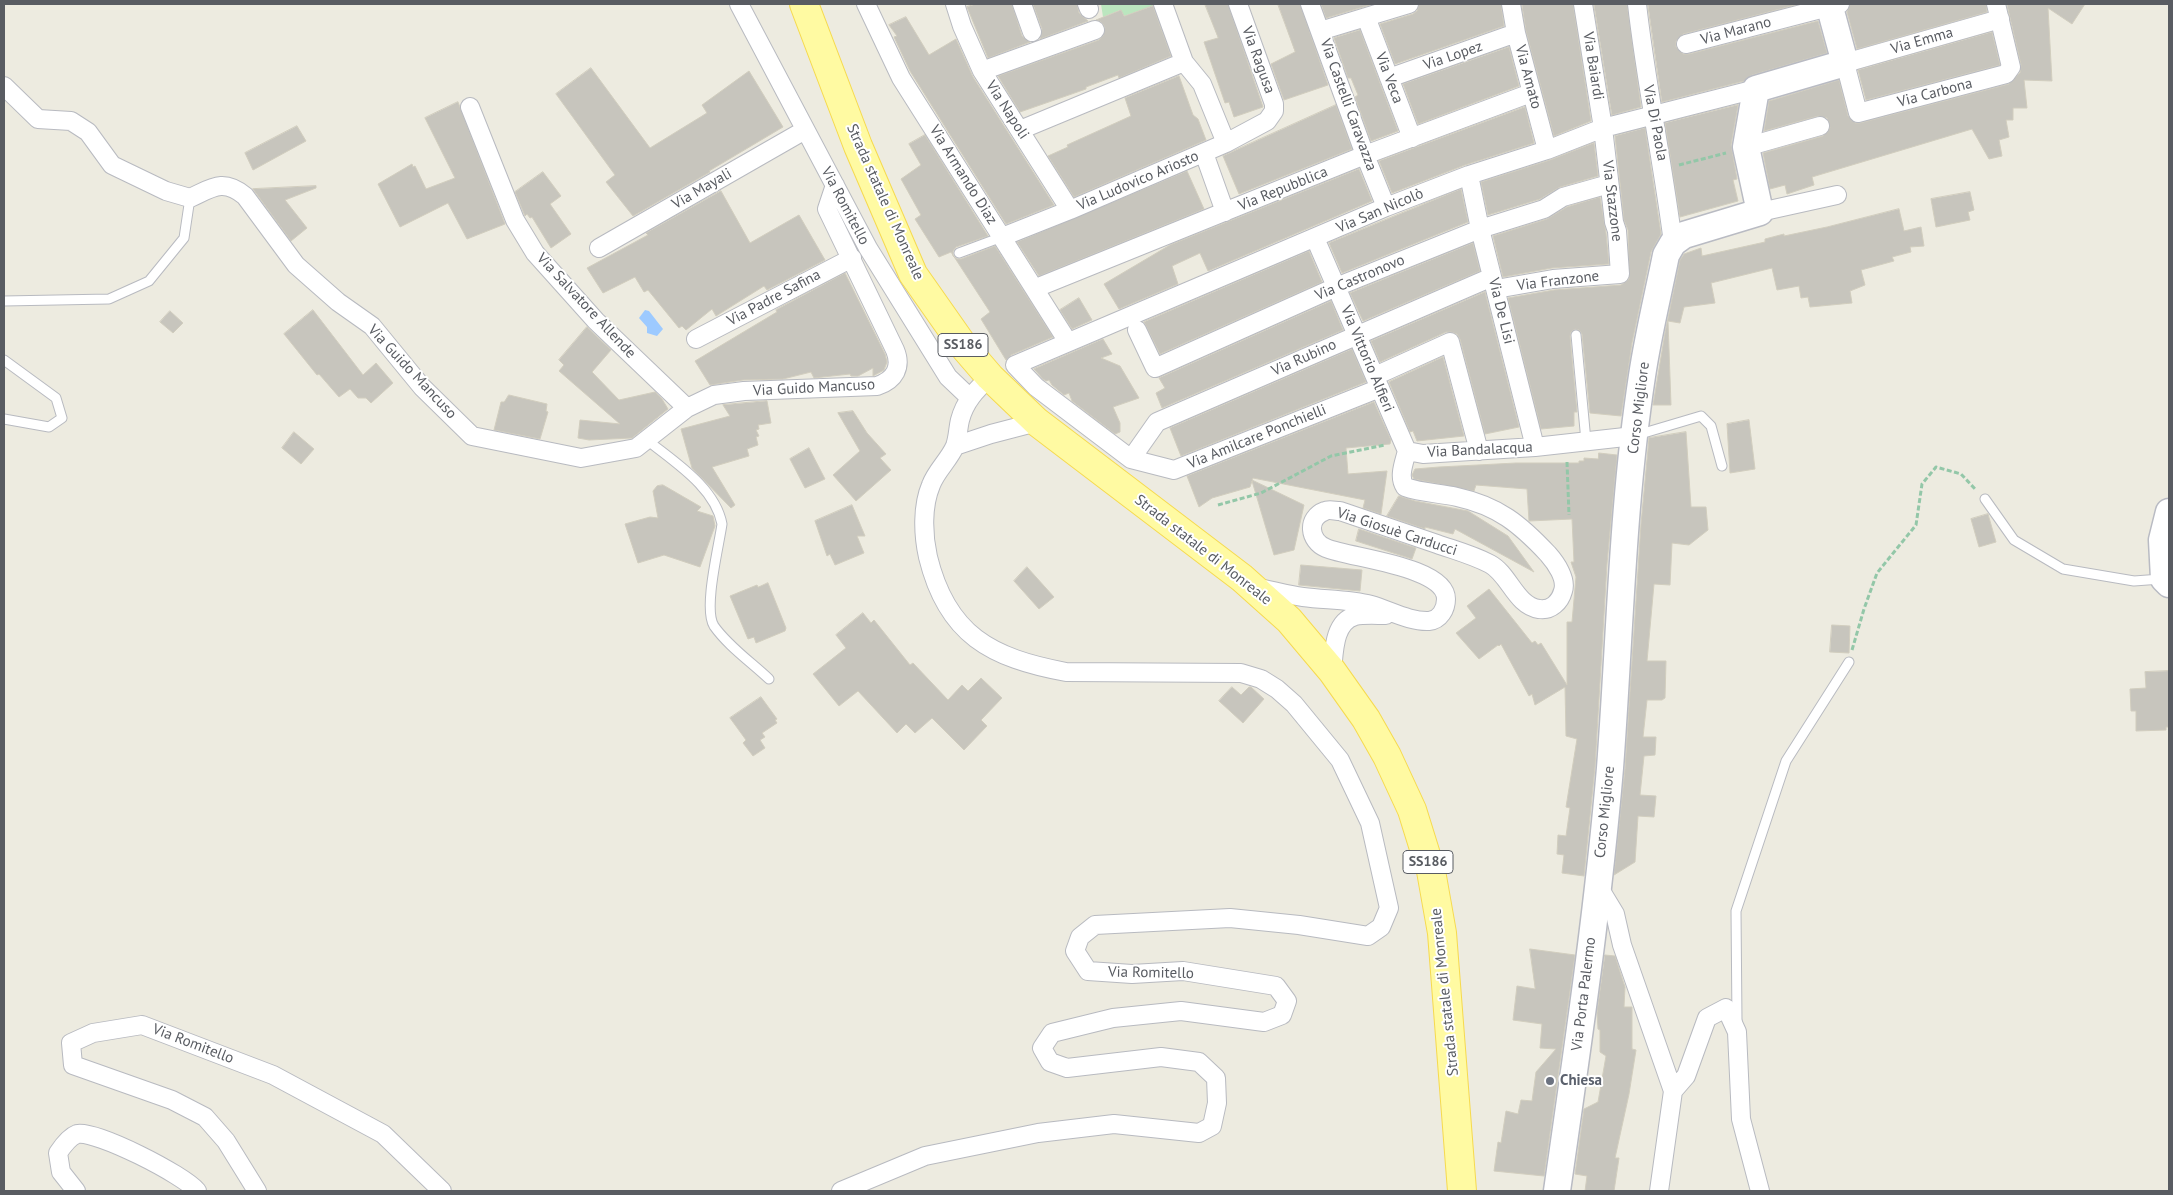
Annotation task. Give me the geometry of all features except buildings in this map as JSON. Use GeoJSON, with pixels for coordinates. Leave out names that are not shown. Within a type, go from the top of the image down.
{"type":"FeatureCollection","features":[{"type":"Feature","properties":{"kind":"main road","name":"Strada statale di Monreale"},"geometry":{"type":"LineString","coordinates":[[804,4],[858,146],[913,274],[965,348],[990,377],[1038,422],[1252,586],[1289,620],[1332,671],[1366,719],[1387,756],[1412,810],[1431,870],[1442,933],[1462,1191]]}},
{"type":"Feature","properties":{"kind":"street","name":"Via Romitello"},"geometry":{"type":"LineString","coordinates":[[739,4],[868,248],[948,377],[969,397]]}},
{"type":"Feature","properties":{"kind":"street","name":"Via Armando Diaz"},"geometry":{"type":"LineString","coordinates":[[866,4],[901,78],[1036,288],[1068,342]]}},
{"type":"Feature","properties":{"kind":"street","name":"Via Napoli"},"geometry":{"type":"LineString","coordinates":[[955,4],[962,26],[982,71],[1070,210]]}},
{"type":"Feature","properties":{"kind":"street"},"geometry":{"type":"LineString","coordinates":[[1022,4],[1032,32]]}},
{"type":"Feature","properties":{"kind":"street"},"geometry":{"type":"LineString","coordinates":[[1163,4],[1184,62],[1202,84],[1226,143]]}},
{"type":"Feature","properties":{"kind":"street","name":"Via Ragusa"},"geometry":{"type":"LineString","coordinates":[[1238,4],[1274,104],[1271,117]]}},
{"type":"Feature","properties":{"kind":"street","name":"Via Castelli Caravazza"},"geometry":{"type":"LineString","coordinates":[[1310,4],[1365,155],[1386,206]]}},
{"type":"Feature","properties":{"kind":"street"},"geometry":{"type":"LineString","coordinates":[[1320,31],[1408,4]]}},
{"type":"Feature","properties":{"kind":"street","name":"Via Amato"},"geometry":{"type":"LineString","coordinates":[[1511,4],[1516,33],[1547,150]]}},
{"type":"Feature","properties":{"kind":"street","name":"Via Baiardi"},"geometry":{"type":"LineString","coordinates":[[1583,4],[1603,128]]}},
{"type":"Feature","properties":{"kind":"street","name":"Via Di Paola"},"geometry":{"type":"LineString","coordinates":[[1637,4],[1643,56],[1663,170],[1673,243]]}},
{"type":"Feature","properties":{"kind":"street"},"geometry":{"type":"LineString","coordinates":[[1760,212],[1746,147],[1756,89],[1845,62],[1833,5]]}},
{"type":"Feature","properties":{"kind":"street","name":"Via Marano"},"geometry":{"type":"LineString","coordinates":[[1686,44],[1833,5]]}},
{"type":"Feature","properties":{"kind":"street","name":"Via Emma"},"geometry":{"type":"LineString","coordinates":[[1845,62],[1998,11]]}},
{"type":"Feature","properties":{"kind":"street","name":"Via Carbona"},"geometry":{"type":"LineString","coordinates":[[1845,62],[1858,113],[2006,74],[2011,67],[1998,11]]}},
{"type":"Feature","properties":{"kind":"street","name":"Via Veca"},"geometry":{"type":"LineString","coordinates":[[1366,17],[1412,138]]}},
{"type":"Feature","properties":{"kind":"street"},"geometry":{"type":"LineString","coordinates":[[982,71],[1095,30]]}},
{"type":"Feature","properties":{"kind":"street","name":"Via Lopez"},"geometry":{"type":"LineString","coordinates":[[1390,78],[1516,33]]}},
{"type":"Feature","properties":{"kind":"street"},"geometry":{"type":"LineString","coordinates":[[1020,130],[1184,62]]}},
{"type":"Feature","properties":{"kind":"street"},"geometry":{"type":"LineString","coordinates":[[4,86],[38,119],[71,121],[88,132],[112,165],[166,191],[190,198]]}},
{"type":"Feature","properties":{"kind":"street","name":"Via San Nicolò"},"geometry":{"type":"LineString","coordinates":[[1016,365],[1386,206],[1469,175],[1547,150],[1603,128],[1756,89]]}},
{"type":"Feature","properties":{"kind":"street","name":"Via Repubblica"},"geometry":{"type":"LineString","coordinates":[[1036,288],[1365,155],[1531,93]]}},
{"type":"Feature","properties":{"kind":"street","name":"Via Salvatore Allende"},"geometry":{"type":"LineString","coordinates":[[470,107],[515,220],[535,253],[596,321],[687,408]]}},
{"type":"Feature","properties":{"kind":"street","name":"Via Ludovico Ariosto"},"geometry":{"type":"LineString","coordinates":[[1002,237],[1204,153],[1262,124],[1271,117]]}},
{"type":"Feature","properties":{"kind":"street"},"geometry":{"type":"LineString","coordinates":[[1746,147],[1820,126]]}},
{"type":"Feature","properties":{"kind":"street","name":"Via Stazzone"},"geometry":{"type":"LineString","coordinates":[[1603,128],[1609,184],[1617,231],[1620,274]]}},
{"type":"Feature","properties":{"kind":"street","name":"Via Mayali"},"geometry":{"type":"LineString","coordinates":[[599,248],[805,130]]}},
{"type":"Feature","properties":{"kind":"street"},"geometry":{"type":"LineString","coordinates":[[1204,153],[1225,212]]}},
{"type":"Feature","properties":{"kind":"street","name":"Via De Lisi"},"geometry":{"type":"LineString","coordinates":[[1469,175],[1480,229],[1535,447]]}},
{"type":"Feature","properties":{"kind":"street","name":"Via Guido Mancuso"},"geometry":{"type":"LineString","coordinates":[[190,198],[220,184],[235,188],[245,196],[296,265],[338,302],[372,326],[422,387],[472,436],[581,458],[636,448],[687,408],[714,395],[744,391],[877,386],[891,380],[898,365],[898,357],[827,209],[835,185]]}},
{"type":"Feature","properties":{"kind":"street","name":"Via Castronovo"},"geometry":{"type":"LineString","coordinates":[[1137,330],[1155,368],[1336,287],[1480,229],[1544,209],[1563,196],[1609,184]]}},
{"type":"Feature","properties":{"kind":"street"},"geometry":{"type":"LineString","coordinates":[[1673,243],[1684,236],[1760,212],[1837,195]]}},
{"type":"Feature","properties":{"kind":"street","name":"Via Vittorio Alfieri"},"geometry":{"type":"LineString","coordinates":[[1315,238],[1407,451]]}},
{"type":"Feature","properties":{"kind":"street","name":"Corso Migliore"},"geometry":{"type":"LineString","coordinates":[[1598,886],[1610,768],[1626,517],[1634,436],[1642,374],[1666,255],[1673,243]]}},
{"type":"Feature","properties":{"kind":"street","name":"Via Padre Safina"},"geometry":{"type":"LineString","coordinates":[[696,339],[852,258]]}},
{"type":"Feature","properties":{"kind":"street","name":"Via Franzone"},"geometry":{"type":"LineString","coordinates":[[1494,283],[1620,274]]}},
{"type":"Feature","properties":{"kind":"street","name":"Via Rubino"},"geometry":{"type":"LineString","coordinates":[[1130,459],[1157,422],[1357,335],[1494,283]]}},
{"type":"Feature","properties":{"kind":"street","name":"Via Amilcare Ponchielli"},"geometry":{"type":"LineString","coordinates":[[1016,365],[1036,387],[1130,459],[1174,470],[1377,382],[1450,342],[1479,451]]}},
{"type":"Feature","properties":{"kind":"street"},"geometry":{"type":"LineString","coordinates":[[990,377],[969,397],[960,418],[955,446],[1038,422]]}},
{"type":"Feature","properties":{"kind":"street","name":"Via Bandalacqua"},"geometry":{"type":"LineString","coordinates":[[1407,451],[1423,454],[1479,451],[1634,436]]}},
{"type":"Feature","properties":{"kind":"street","name":"Via Romitello"},"geometry":{"type":"LineString","coordinates":[[841,1191],[925,1156],[1038,1133],[1114,1124],[1199,1133],[1212,1126],[1217,1103],[1216,1078],[1199,1062],[1161,1057],[1066,1068],[1050,1062],[1042,1048],[1052,1033],[1113,1018],[1181,1011],[1264,1022],[1282,1015],[1287,1001],[1276,986],[1182,971],[1132,974],[1088,971],[1075,951],[1080,937],[1096,925],[1230,918],[1299,925],[1368,936],[1382,927],[1389,908],[1370,822],[1340,760],[1294,704],[1277,689],[1261,679],[1241,673],[1066,672],[1019,662],[996,652],[966,630],[952,616],[940,594],[926,546],[924,517],[930,486],[955,446]]}},
{"type":"Feature","properties":{"kind":"street","name":"Via Giosuè Carducci"},"geometry":{"type":"LineString","coordinates":[[1252,586],[1300,596],[1369,604],[1417,620],[1431,621],[1439,616],[1445,606],[1446,596],[1441,586],[1430,578],[1396,565],[1324,547],[1316,542],[1311,532],[1312,524],[1316,515],[1326,510],[1340,511],[1480,559],[1502,572],[1527,604],[1537,609],[1545,610],[1554,606],[1561,598],[1564,588],[1562,577],[1552,558],[1526,531],[1500,511],[1481,502],[1405,487],[1401,477],[1407,451]]}},
{"type":"Feature","properties":{"kind":"street"},"geometry":{"type":"LineString","coordinates":[[2166,581],[2162,540],[2169,512]]}},
{"type":"Feature","properties":{"kind":"street"},"geometry":{"type":"LineString","coordinates":[[1332,671],[1337,636],[1342,626],[1348,620],[1355,616],[1399,614]]}},
{"type":"Feature","properties":{"kind":"street"},"geometry":{"type":"LineString","coordinates":[[1598,886],[1615,914],[1622,945],[1674,1091],[1659,1191]]}},
{"type":"Feature","properties":{"kind":"street","name":"Via Porta Palermo"},"geometry":{"type":"LineString","coordinates":[[1557,1191],[1598,886]]}},
{"type":"Feature","properties":{"kind":"street"},"geometry":{"type":"LineString","coordinates":[[1674,1091],[1686,1076],[1707,1018],[1726,1008],[1737,1032],[1741,1118],[1760,1191]]}},
{"type":"Feature","properties":{"kind":"street","name":"Via Romitello"},"geometry":{"type":"LineString","coordinates":[[256,1191],[226,1141],[205,1117],[172,1100],[73,1065],[71,1043],[93,1033],[142,1025],[273,1075],[383,1134],[442,1191]]}},
{"type":"Feature","properties":{"kind":"street"},"geometry":{"type":"LineString","coordinates":[[76,1191],[61,1172],[58,1153],[66,1142],[76,1134],[94,1135],[163,1167],[197,1191]]}},
{"type":"Feature","properties":{"kind":"lane"},"geometry":{"type":"LineString","coordinates":[[4,302],[109,300],[149,282],[184,238],[190,198]]}},
{"type":"Feature","properties":{"kind":"lane"},"geometry":{"type":"LineString","coordinates":[[960,253],[1002,237]]}},
{"type":"Feature","properties":{"kind":"lane"},"geometry":{"type":"LineString","coordinates":[[1576,336],[1586,441]]}},
{"type":"Feature","properties":{"kind":"lane"},"geometry":{"type":"LineString","coordinates":[[4,360],[56,398],[62,418],[49,427],[4,419]]}},
{"type":"Feature","properties":{"kind":"lane"},"geometry":{"type":"LineString","coordinates":[[1634,436],[1702,416],[1711,426],[1722,466]]}},
{"type":"Feature","properties":{"kind":"lane"},"geometry":{"type":"LineString","coordinates":[[647,440],[678,465],[710,496],[720,513],[722,524],[709,606],[712,624],[731,645],[770,678]]}},
{"type":"Feature","properties":{"kind":"lane"},"geometry":{"type":"LineString","coordinates":[[1985,499],[2014,540],[2063,569],[2134,581],[2166,581]]}},
{"type":"Feature","properties":{"kind":"lane"},"geometry":{"type":"LineString","coordinates":[[1737,1032],[1736,911],[1786,761],[1849,662]]}},
{"type":"Feature","properties":{"kind":"path"},"geometry":{"type":"LineString","coordinates":[[1663,170],[1746,147]]}},
{"type":"Feature","properties":{"kind":"path"},"geometry":{"type":"LineString","coordinates":[[1566,444],[1569,515]]}},
{"type":"Feature","properties":{"kind":"path","name":"Via Bandalacqua"},"geometry":{"type":"LineString","coordinates":[[1218,505],[1260,493],[1330,456],[1384,445],[1407,451]]}},
{"type":"Feature","properties":{"kind":"path"},"geometry":{"type":"LineString","coordinates":[[1849,662],[1864,609],[1877,573],[1916,525],[1922,484],[1936,467],[1960,474],[1985,499]]}},
{"type":"Feature","properties":{"kind":"green space"},"geometry":{"type":"Polygon","coordinates":[[[1101,4],[1155,5],[1124,16],[1120,10],[1103,17],[1101,4]]]}},
{"type":"Feature","properties":{"kind":"water"},"geometry":{"type":"Polygon","coordinates":[[[645,310],[649,311],[663,329],[657,336],[647,333],[647,327],[639,318],[645,310]]]}},
{"type":"Feature","properties":{"kind":"place","name":"Chiesa"},"geometry":{"type":"Point","coordinates":[1550,1081]}}]}
